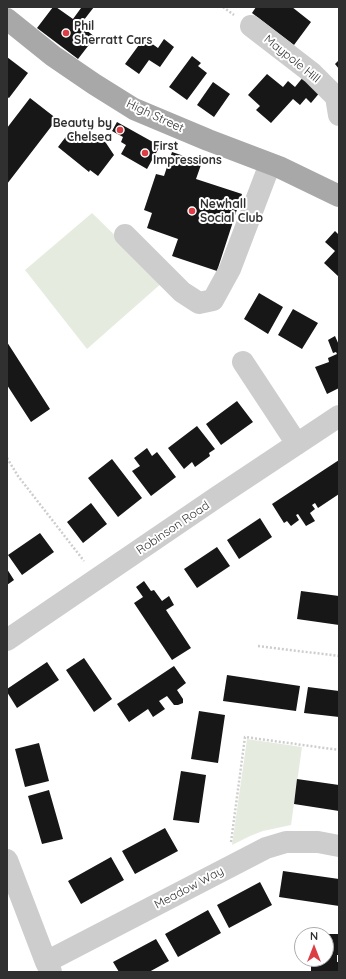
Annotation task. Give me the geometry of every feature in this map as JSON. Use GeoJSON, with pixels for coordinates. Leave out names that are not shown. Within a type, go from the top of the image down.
{"type":"FeatureCollection","features":[{"type":"Feature","properties":{"kind":"main road","name":"High Street"},"geometry":{"type":"LineString","coordinates":[[7,19],[59,60],[134,109],[208,140],[279,167],[339,196]]}},
{"type":"Feature","properties":{"kind":"street","name":"Maypole Hill"},"geometry":{"type":"LineString","coordinates":[[251,26],[312,73],[336,97],[339,115]]}},
{"type":"Feature","properties":{"kind":"street"},"geometry":{"type":"LineString","coordinates":[[125,235],[182,292],[199,303],[213,300],[230,269],[270,164]]}},
{"type":"Feature","properties":{"kind":"street"},"geometry":{"type":"LineString","coordinates":[[242,362],[297,444]]}},
{"type":"Feature","properties":{"kind":"street","name":"Robinson Road"},"geometry":{"type":"LineString","coordinates":[[7,640],[339,416]]}},
{"type":"Feature","properties":{"kind":"street","name":"Meadow Way"},"geometry":{"type":"LineString","coordinates":[[49,967],[227,868],[266,848],[286,842],[318,842],[339,846]]}},
{"type":"Feature","properties":{"kind":"street"},"geometry":{"type":"LineString","coordinates":[[7,860],[49,967]]}},
{"type":"Feature","properties":{"kind":"path"},"geometry":{"type":"LineString","coordinates":[[7,458],[18,476],[98,578]]}},
{"type":"Feature","properties":{"kind":"path"},"geometry":{"type":"LineString","coordinates":[[258,646],[339,656]]}},
{"type":"Feature","properties":{"kind":"path"},"geometry":{"type":"LineString","coordinates":[[227,868],[245,737],[339,750]]}},
{"type":"Feature","properties":{"kind":"shaded area"},"geometry":{"type":"Polygon","coordinates":[[[92,213],[163,282],[87,349],[25,270],[92,213]]]}},
{"type":"Feature","properties":{"kind":"shaded area"},"geometry":{"type":"Polygon","coordinates":[[[247,739],[302,747],[291,825],[263,831],[232,845],[247,739]]]}},
{"type":"Feature","properties":{"kind":"building","name":"Phil Sherratt Cars"},"geometry":{"type":"Polygon","coordinates":[[[53,7],[56,7],[73,19],[81,8],[80,7],[94,7],[80,25],[95,37],[78,59],[37,28],[53,7]]]}},
{"type":"Feature","properties":{"kind":"building"},"geometry":{"type":"Polygon","coordinates":[[[256,7],[292,7],[311,22],[294,45],[252,13],[256,7]]]}},
{"type":"Feature","properties":{"kind":"building"},"geometry":{"type":"Polygon","coordinates":[[[144,38],[158,48],[164,39],[174,47],[160,67],[149,60],[139,74],[125,64],[144,38]]]}},
{"type":"Feature","properties":{"kind":"building"},"geometry":{"type":"Polygon","coordinates":[[[192,56],[201,63],[198,66],[207,73],[187,100],[169,87],[192,56]]]}},
{"type":"Feature","properties":{"kind":"building"},"geometry":{"type":"Polygon","coordinates":[[[7,57],[28,73],[9,98],[7,97],[7,57]]]}},
{"type":"Feature","properties":{"kind":"building"},"geometry":{"type":"Polygon","coordinates":[[[339,60],[339,69],[335,64],[339,60]]]}},
{"type":"Feature","properties":{"kind":"building"},"geometry":{"type":"Polygon","coordinates":[[[267,74],[283,87],[288,81],[295,87],[304,76],[321,91],[311,103],[306,98],[300,105],[293,99],[271,123],[256,110],[260,106],[248,95],[267,74]]]}},
{"type":"Feature","properties":{"kind":"building"},"geometry":{"type":"Polygon","coordinates":[[[213,82],[230,94],[214,117],[197,105],[213,82]]]}},
{"type":"Feature","properties":{"kind":"building"},"geometry":{"type":"Polygon","coordinates":[[[30,98],[57,119],[7,184],[7,128],[30,98]]]}},
{"type":"Feature","properties":{"kind":"building"},"geometry":{"type":"Polygon","coordinates":[[[117,122],[160,146],[147,169],[121,154],[126,145],[121,142],[123,137],[112,131],[117,122]]]}},
{"type":"Feature","properties":{"kind":"building"},"geometry":{"type":"Polygon","coordinates":[[[71,130],[88,143],[100,134],[114,155],[98,176],[90,170],[89,172],[58,147],[71,130]]]}},
{"type":"Feature","properties":{"kind":"building","name":"Newhall Social Club"},"geometry":{"type":"Polygon","coordinates":[[[172,152],[202,162],[196,179],[242,194],[217,271],[172,256],[178,239],[147,228],[152,213],[144,210],[156,174],[164,176],[172,152]]]}},
{"type":"Feature","properties":{"kind":"building"},"geometry":{"type":"Polygon","coordinates":[[[335,231],[339,235],[339,277],[324,263],[335,251],[325,242],[335,231]]]}},
{"type":"Feature","properties":{"kind":"building"},"geometry":{"type":"Polygon","coordinates":[[[259,293],[283,307],[268,334],[244,319],[259,293]]]}},
{"type":"Feature","properties":{"kind":"building"},"geometry":{"type":"Polygon","coordinates":[[[293,309],[318,323],[302,349],[278,335],[293,309]]]}},
{"type":"Feature","properties":{"kind":"building"},"geometry":{"type":"Polygon","coordinates":[[[335,336],[339,345],[339,388],[327,394],[315,367],[329,362],[328,358],[337,354],[336,352],[333,353],[328,340],[335,336]]]}},
{"type":"Feature","properties":{"kind":"building"},"geometry":{"type":"Polygon","coordinates":[[[7,342],[50,409],[31,422],[7,385],[7,342]]]}},
{"type":"Feature","properties":{"kind":"building"},"geometry":{"type":"Polygon","coordinates":[[[237,401],[253,422],[221,445],[206,424],[237,401]]]}},
{"type":"Feature","properties":{"kind":"building"},"geometry":{"type":"Polygon","coordinates":[[[197,426],[215,449],[209,453],[210,456],[195,467],[192,462],[184,469],[168,448],[197,426]]]}},
{"type":"Feature","properties":{"kind":"building"},"geometry":{"type":"Polygon","coordinates":[[[147,448],[152,456],[157,452],[176,477],[151,496],[132,471],[140,466],[134,458],[147,448]]]}},
{"type":"Feature","properties":{"kind":"building"},"geometry":{"type":"Polygon","coordinates":[[[112,459],[142,498],[118,517],[88,478],[112,459]]]}},
{"type":"Feature","properties":{"kind":"building"},"geometry":{"type":"Polygon","coordinates":[[[339,460],[339,494],[318,508],[315,503],[312,505],[315,509],[310,513],[315,521],[306,526],[298,514],[296,515],[299,520],[291,526],[287,521],[284,523],[272,504],[339,460]]]}},
{"type":"Feature","properties":{"kind":"building"},"geometry":{"type":"Polygon","coordinates":[[[91,503],[107,524],[83,543],[67,522],[91,503]]]}},
{"type":"Feature","properties":{"kind":"building"},"geometry":{"type":"Polygon","coordinates":[[[260,518],[272,537],[239,559],[227,540],[260,518]]]}},
{"type":"Feature","properties":{"kind":"building"},"geometry":{"type":"Polygon","coordinates":[[[40,533],[54,552],[22,575],[8,555],[40,533]]]}},
{"type":"Feature","properties":{"kind":"building"},"geometry":{"type":"Polygon","coordinates":[[[217,547],[230,566],[197,588],[184,569],[217,547]]]}},
{"type":"Feature","properties":{"kind":"building"},"geometry":{"type":"Polygon","coordinates":[[[7,569],[14,580],[7,585],[7,569]]]}},
{"type":"Feature","properties":{"kind":"building"},"geometry":{"type":"Polygon","coordinates":[[[144,581],[151,591],[154,590],[162,601],[169,596],[174,605],[166,610],[191,648],[172,660],[134,603],[143,597],[136,587],[144,581]]]}},
{"type":"Feature","properties":{"kind":"building"},"geometry":{"type":"Polygon","coordinates":[[[301,591],[339,596],[339,625],[297,619],[301,591]]]}},
{"type":"Feature","properties":{"kind":"building"},"geometry":{"type":"Polygon","coordinates":[[[84,658],[112,699],[94,712],[66,670],[84,658]]]}},
{"type":"Feature","properties":{"kind":"building"},"geometry":{"type":"Polygon","coordinates":[[[47,662],[59,680],[17,708],[7,692],[7,689],[47,662]]]}},
{"type":"Feature","properties":{"kind":"building"},"geometry":{"type":"Polygon","coordinates":[[[174,666],[186,683],[177,690],[183,699],[183,703],[174,705],[167,696],[159,701],[165,709],[153,717],[148,709],[129,722],[117,704],[174,666]]]}},
{"type":"Feature","properties":{"kind":"building"},"geometry":{"type":"Polygon","coordinates":[[[227,675],[300,686],[296,711],[223,701],[227,675]]]}},
{"type":"Feature","properties":{"kind":"building"},"geometry":{"type":"Polygon","coordinates":[[[308,687],[339,691],[339,717],[304,713],[308,687]]]}},
{"type":"Feature","properties":{"kind":"building"},"geometry":{"type":"Polygon","coordinates":[[[199,711],[225,715],[218,763],[191,759],[199,711]]]}},
{"type":"Feature","properties":{"kind":"building"},"geometry":{"type":"Polygon","coordinates":[[[39,743],[49,781],[25,787],[15,749],[39,743]]]}},
{"type":"Feature","properties":{"kind":"building"},"geometry":{"type":"Polygon","coordinates":[[[181,771],[206,775],[199,823],[173,820],[181,771]]]}},
{"type":"Feature","properties":{"kind":"building"},"geometry":{"type":"Polygon","coordinates":[[[297,779],[339,785],[339,811],[294,804],[297,779]]]}},
{"type":"Feature","properties":{"kind":"building"},"geometry":{"type":"Polygon","coordinates":[[[49,790],[63,839],[42,844],[28,796],[49,790]]]}},
{"type":"Feature","properties":{"kind":"building"},"geometry":{"type":"Polygon","coordinates":[[[165,828],[178,851],[135,874],[122,851],[165,828]]]}},
{"type":"Feature","properties":{"kind":"building"},"geometry":{"type":"Polygon","coordinates":[[[111,857],[124,880],[81,904],[68,881],[111,857]]]}},
{"type":"Feature","properties":{"kind":"building"},"geometry":{"type":"Polygon","coordinates":[[[283,871],[339,879],[339,906],[279,897],[283,871]]]}},
{"type":"Feature","properties":{"kind":"building"},"geometry":{"type":"Polygon","coordinates":[[[260,882],[272,905],[229,928],[217,905],[260,882]]]}},
{"type":"Feature","properties":{"kind":"building"},"geometry":{"type":"Polygon","coordinates":[[[208,910],[221,933],[178,957],[165,934],[208,910]]]}},
{"type":"Feature","properties":{"kind":"building"},"geometry":{"type":"Polygon","coordinates":[[[334,934],[339,934],[339,955],[337,955],[337,962],[339,962],[339,972],[311,972],[311,967],[334,967],[334,934]]]}},
{"type":"Feature","properties":{"kind":"building"},"geometry":{"type":"Polygon","coordinates":[[[156,939],[169,961],[149,972],[119,972],[113,962],[156,939]]]}},
{"type":"Feature","properties":{"kind":"place","name":"Phil Sherratt Cars"},"geometry":{"type":"Point","coordinates":[66,33]}},
{"type":"Feature","properties":{"kind":"place","name":"Beauty by Chelsea"},"geometry":{"type":"Point","coordinates":[120,130]}},
{"type":"Feature","properties":{"kind":"place","name":"First Impressions"},"geometry":{"type":"Point","coordinates":[145,153]}},
{"type":"Feature","properties":{"kind":"place","name":"Newhall Social Club"},"geometry":{"type":"Point","coordinates":[192,211]}}]}
